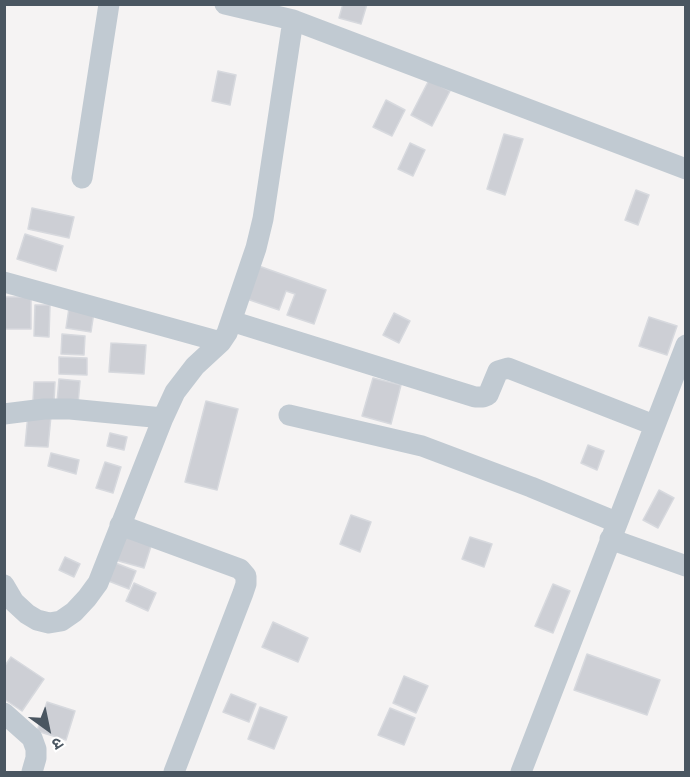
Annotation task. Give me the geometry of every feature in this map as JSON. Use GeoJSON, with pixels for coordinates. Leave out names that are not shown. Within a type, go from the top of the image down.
{"type":"FeatureCollection","features":[{"type":"Feature","properties":{"kind":"street"},"geometry":{"type":"LineString","coordinates":[[82,178],[109,4]]}},
{"type":"Feature","properties":{"kind":"street"},"geometry":{"type":"LineString","coordinates":[[225,4],[293,20],[686,169]]}},
{"type":"Feature","properties":{"kind":"street"},"geometry":{"type":"LineString","coordinates":[[8,601],[37,620],[49,623],[61,621],[74,612],[87,598],[98,583],[175,392],[184,378],[221,342],[231,321],[256,248],[263,219],[293,20]]}},
{"type":"Feature","properties":{"kind":"street"},"geometry":{"type":"LineString","coordinates":[[4,282],[221,342]]}},
{"type":"Feature","properties":{"kind":"street"},"geometry":{"type":"LineString","coordinates":[[231,321],[475,397],[483,398],[488,395],[498,371],[508,368],[654,426]]}},
{"type":"Feature","properties":{"kind":"street"},"geometry":{"type":"LineString","coordinates":[[521,772],[686,345]]}},
{"type":"Feature","properties":{"kind":"street"},"geometry":{"type":"LineString","coordinates":[[4,414],[44,408],[163,418]]}},
{"type":"Feature","properties":{"kind":"street"},"geometry":{"type":"LineString","coordinates":[[289,415],[422,446],[531,487],[686,566]]}},
{"type":"Feature","properties":{"kind":"street"},"geometry":{"type":"LineString","coordinates":[[120,525],[240,568],[246,576],[243,593],[174,772]]}},
{"type":"Feature","properties":{"kind":"street"},"geometry":{"type":"LineString","coordinates":[[4,713],[32,738],[36,749],[32,772]]}},
{"type":"Feature","properties":{"kind":"building"},"geometry":{"type":"Polygon","coordinates":[[[343,4],[367,4],[361,24],[339,18],[343,4]]]}},
{"type":"Feature","properties":{"kind":"building"},"geometry":{"type":"Polygon","coordinates":[[[218,71],[236,75],[230,105],[212,101],[218,71]]]}},
{"type":"Feature","properties":{"kind":"building"},"geometry":{"type":"Polygon","coordinates":[[[429,80],[450,91],[432,126],[411,115],[429,80]]]}},
{"type":"Feature","properties":{"kind":"building"},"geometry":{"type":"Polygon","coordinates":[[[386,100],[405,110],[392,136],[373,127],[386,100]]]}},
{"type":"Feature","properties":{"kind":"building"},"geometry":{"type":"Polygon","coordinates":[[[504,134],[523,139],[505,195],[487,189],[504,134]]]}},
{"type":"Feature","properties":{"kind":"building"},"geometry":{"type":"Polygon","coordinates":[[[410,143],[425,150],[413,176],[398,169],[410,143]]]}},
{"type":"Feature","properties":{"kind":"building"},"geometry":{"type":"Polygon","coordinates":[[[636,190],[649,195],[638,225],[625,220],[636,190]]]}},
{"type":"Feature","properties":{"kind":"building"},"geometry":{"type":"Polygon","coordinates":[[[32,208],[74,217],[69,238],[28,229],[32,208]]]}},
{"type":"Feature","properties":{"kind":"building"},"geometry":{"type":"Polygon","coordinates":[[[25,234],[63,246],[56,271],[17,259],[25,234]]]}},
{"type":"Feature","properties":{"kind":"building"},"geometry":{"type":"Polygon","coordinates":[[[256,265],[326,290],[314,324],[287,315],[295,294],[286,291],[279,310],[244,298],[256,265]]]}},
{"type":"Feature","properties":{"kind":"building"},"geometry":{"type":"Polygon","coordinates":[[[4,297],[31,297],[31,329],[4,329],[4,297]]]}},
{"type":"Feature","properties":{"kind":"building"},"geometry":{"type":"Polygon","coordinates":[[[35,305],[50,305],[49,337],[34,336],[35,305]]]}},
{"type":"Feature","properties":{"kind":"building"},"geometry":{"type":"Polygon","coordinates":[[[69,308],[94,312],[91,332],[66,328],[69,308]]]}},
{"type":"Feature","properties":{"kind":"building"},"geometry":{"type":"Polygon","coordinates":[[[394,313],[410,321],[399,343],[383,335],[394,313]]]}},
{"type":"Feature","properties":{"kind":"building"},"geometry":{"type":"Polygon","coordinates":[[[649,317],[677,326],[667,355],[639,346],[649,317]]]}},
{"type":"Feature","properties":{"kind":"building"},"geometry":{"type":"Polygon","coordinates":[[[62,334],[85,336],[84,355],[61,354],[62,334]]]}},
{"type":"Feature","properties":{"kind":"building"},"geometry":{"type":"Polygon","coordinates":[[[111,343],[146,345],[144,374],[109,372],[111,343]]]}},
{"type":"Feature","properties":{"kind":"building"},"geometry":{"type":"Polygon","coordinates":[[[59,357],[87,358],[87,375],[59,374],[59,357]]]}},
{"type":"Feature","properties":{"kind":"building"},"geometry":{"type":"Polygon","coordinates":[[[373,378],[401,385],[391,424],[362,416],[373,378]]]}},
{"type":"Feature","properties":{"kind":"building"},"geometry":{"type":"Polygon","coordinates":[[[59,379],[80,381],[78,404],[57,402],[59,379]]]}},
{"type":"Feature","properties":{"kind":"building"},"geometry":{"type":"Polygon","coordinates":[[[34,382],[55,382],[54,402],[33,401],[34,382]]]}},
{"type":"Feature","properties":{"kind":"building"},"geometry":{"type":"Polygon","coordinates":[[[206,401],[238,409],[217,490],[185,482],[206,401]]]}},
{"type":"Feature","properties":{"kind":"building"},"geometry":{"type":"Polygon","coordinates":[[[28,414],[51,416],[48,447],[25,446],[28,414]]]}},
{"type":"Feature","properties":{"kind":"building"},"geometry":{"type":"Polygon","coordinates":[[[110,433],[127,437],[124,450],[107,446],[110,433]]]}},
{"type":"Feature","properties":{"kind":"building"},"geometry":{"type":"Polygon","coordinates":[[[588,445],[604,451],[597,470],[581,463],[588,445]]]}},
{"type":"Feature","properties":{"kind":"building"},"geometry":{"type":"Polygon","coordinates":[[[51,453],[79,460],[76,474],[48,466],[51,453]]]}},
{"type":"Feature","properties":{"kind":"building"},"geometry":{"type":"Polygon","coordinates":[[[105,462],[121,467],[113,493],[96,488],[105,462]]]}},
{"type":"Feature","properties":{"kind":"building"},"geometry":{"type":"Polygon","coordinates":[[[659,490],[674,498],[658,528],[643,520],[659,490]]]}},
{"type":"Feature","properties":{"kind":"building"},"geometry":{"type":"Polygon","coordinates":[[[351,515],[371,522],[360,552],[340,544],[351,515]]]}},
{"type":"Feature","properties":{"kind":"building"},"geometry":{"type":"Polygon","coordinates":[[[123,534],[152,543],[144,568],[115,560],[123,534]]]}},
{"type":"Feature","properties":{"kind":"building"},"geometry":{"type":"Polygon","coordinates":[[[470,537],[492,544],[484,567],[462,559],[470,537]]]}},
{"type":"Feature","properties":{"kind":"building"},"geometry":{"type":"Polygon","coordinates":[[[65,557],[80,564],[74,577],[59,570],[65,557]]]}},
{"type":"Feature","properties":{"kind":"building"},"geometry":{"type":"Polygon","coordinates":[[[113,562],[136,571],[129,589],[106,580],[113,562]]]}},
{"type":"Feature","properties":{"kind":"building"},"geometry":{"type":"Polygon","coordinates":[[[134,583],[156,593],[148,611],[126,601],[134,583]]]}},
{"type":"Feature","properties":{"kind":"building"},"geometry":{"type":"Polygon","coordinates":[[[553,584],[570,591],[553,633],[535,626],[553,584]]]}},
{"type":"Feature","properties":{"kind":"building"},"geometry":{"type":"Polygon","coordinates":[[[273,622],[308,638],[298,662],[262,647],[273,622]]]}},
{"type":"Feature","properties":{"kind":"building"},"geometry":{"type":"Polygon","coordinates":[[[587,654],[660,680],[647,715],[574,690],[587,654]]]}},
{"type":"Feature","properties":{"kind":"building"},"geometry":{"type":"Polygon","coordinates":[[[11,657],[44,679],[22,711],[4,699],[4,667],[11,657]]]}},
{"type":"Feature","properties":{"kind":"building"},"geometry":{"type":"Polygon","coordinates":[[[404,676],[428,686],[416,713],[393,703],[404,676]]]}},
{"type":"Feature","properties":{"kind":"building"},"geometry":{"type":"Polygon","coordinates":[[[231,694],[256,704],[249,722],[223,712],[231,694]]]}},
{"type":"Feature","properties":{"kind":"building"},"geometry":{"type":"Polygon","coordinates":[[[47,702],[75,711],[66,740],[37,731],[47,702]]]}},
{"type":"Feature","properties":{"kind":"building"},"geometry":{"type":"Polygon","coordinates":[[[260,707],[287,717],[274,749],[248,739],[260,707]]]}},
{"type":"Feature","properties":{"kind":"building"},"geometry":{"type":"Polygon","coordinates":[[[390,708],[415,718],[404,745],[378,735],[390,708]]]}}]}
